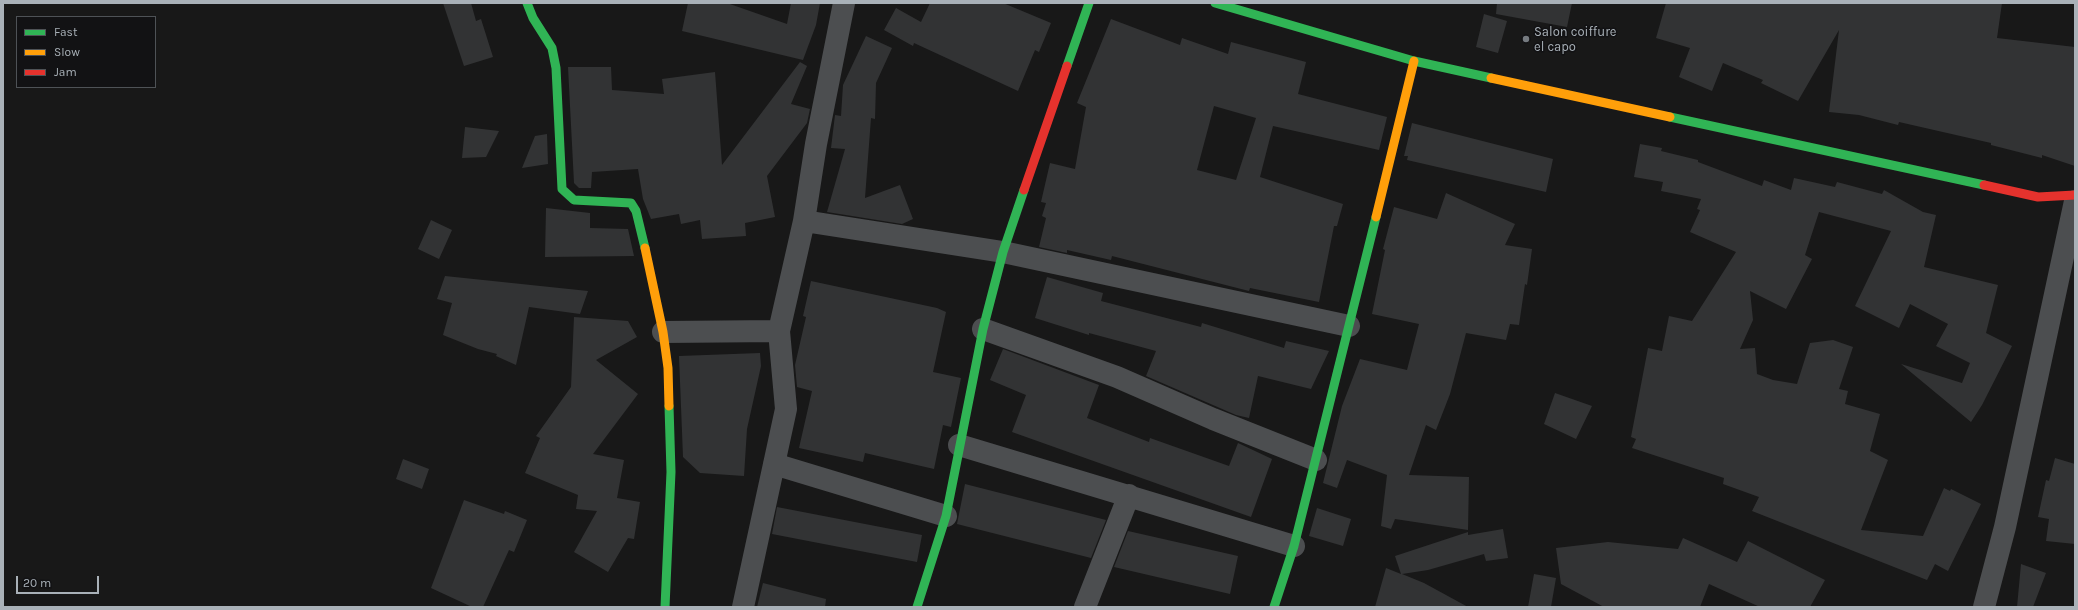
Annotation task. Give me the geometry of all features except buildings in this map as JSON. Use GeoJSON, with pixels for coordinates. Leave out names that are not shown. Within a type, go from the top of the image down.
{"type":"FeatureCollection","features":[{"type":"Feature","properties":{"kind":"street"},"geometry":{"type":"LineString","coordinates":[[527,3],[533,18],[552,48],[556,68],[562,189],[574,200],[631,203],[636,210],[640,226],[663,332],[668,368],[671,472],[665,607]]}},
{"type":"Feature","properties":{"kind":"street"},"geometry":{"type":"LineString","coordinates":[[743,607],[786,409],[779,332],[804,221],[816,144],[844,3]]}},
{"type":"Feature","properties":{"kind":"street"},"geometry":{"type":"LineString","coordinates":[[917,607],[946,516],[983,330],[1003,252],[1089,3]]}},
{"type":"Feature","properties":{"kind":"street"},"geometry":{"type":"LineString","coordinates":[[1215,3],[1414,61],[2038,197],[2075,195]]}},
{"type":"Feature","properties":{"kind":"street"},"geometry":{"type":"LineString","coordinates":[[1276,606],[1294,546],[1316,460],[1414,61]]}},
{"type":"Feature","properties":{"kind":"street"},"geometry":{"type":"LineString","coordinates":[[1984,607],[2005,527],[2075,201]]}},
{"type":"Feature","properties":{"kind":"street"},"geometry":{"type":"LineString","coordinates":[[804,221],[1003,252],[1349,326]]}},
{"type":"Feature","properties":{"kind":"street"},"geometry":{"type":"LineString","coordinates":[[983,330],[1117,377],[1316,460]]}},
{"type":"Feature","properties":{"kind":"street"},"geometry":{"type":"LineString","coordinates":[[663,332],[779,332]]}},
{"type":"Feature","properties":{"kind":"street"},"geometry":{"type":"LineString","coordinates":[[960,445],[1294,546]]}},
{"type":"Feature","properties":{"kind":"street"},"geometry":{"type":"LineString","coordinates":[[774,464],[946,516]]}},
{"type":"Feature","properties":{"kind":"street"},"geometry":{"type":"LineString","coordinates":[[1085,607],[1129,495]]}},
{"type":"Feature","properties":{"kind":"traffic: fast"},"geometry":{"type":"LineString","coordinates":[[527,3],[533,18],[552,48],[556,68],[562,189],[574,200],[631,203],[636,211],[645,248]]}},
{"type":"Feature","properties":{"kind":"traffic: fast"},"geometry":{"type":"LineString","coordinates":[[1067,66],[1089,3]]}},
{"type":"Feature","properties":{"kind":"traffic: fast"},"geometry":{"type":"LineString","coordinates":[[1215,3],[1414,61],[1491,78]]}},
{"type":"Feature","properties":{"kind":"traffic: fast"},"geometry":{"type":"LineString","coordinates":[[1670,117],[1984,185]]}},
{"type":"Feature","properties":{"kind":"traffic: fast"},"geometry":{"type":"LineString","coordinates":[[917,607],[946,516],[983,329],[1003,252],[1024,190]]}},
{"type":"Feature","properties":{"kind":"traffic: fast"},"geometry":{"type":"LineString","coordinates":[[1274,607],[1294,546],[1376,217]]}},
{"type":"Feature","properties":{"kind":"traffic: fast"},"geometry":{"type":"LineString","coordinates":[[665,607],[671,472],[669,406]]}},
{"type":"Feature","properties":{"kind":"traffic: slow"},"geometry":{"type":"LineString","coordinates":[[1376,217],[1414,61]]}},
{"type":"Feature","properties":{"kind":"traffic: slow"},"geometry":{"type":"LineString","coordinates":[[1491,78],[1670,117]]}},
{"type":"Feature","properties":{"kind":"traffic: slow"},"geometry":{"type":"LineString","coordinates":[[645,248],[663,332],[668,368],[669,406]]}},
{"type":"Feature","properties":{"kind":"traffic: jam"},"geometry":{"type":"LineString","coordinates":[[1024,190],[1067,66]]}},
{"type":"Feature","properties":{"kind":"traffic: jam"},"geometry":{"type":"LineString","coordinates":[[1984,185],[2038,197],[2075,195]]}},
{"type":"Feature","properties":{"kind":"place","name":"Salon coiffure el capo"},"geometry":{"type":"Point","coordinates":[1526,39]}}]}
